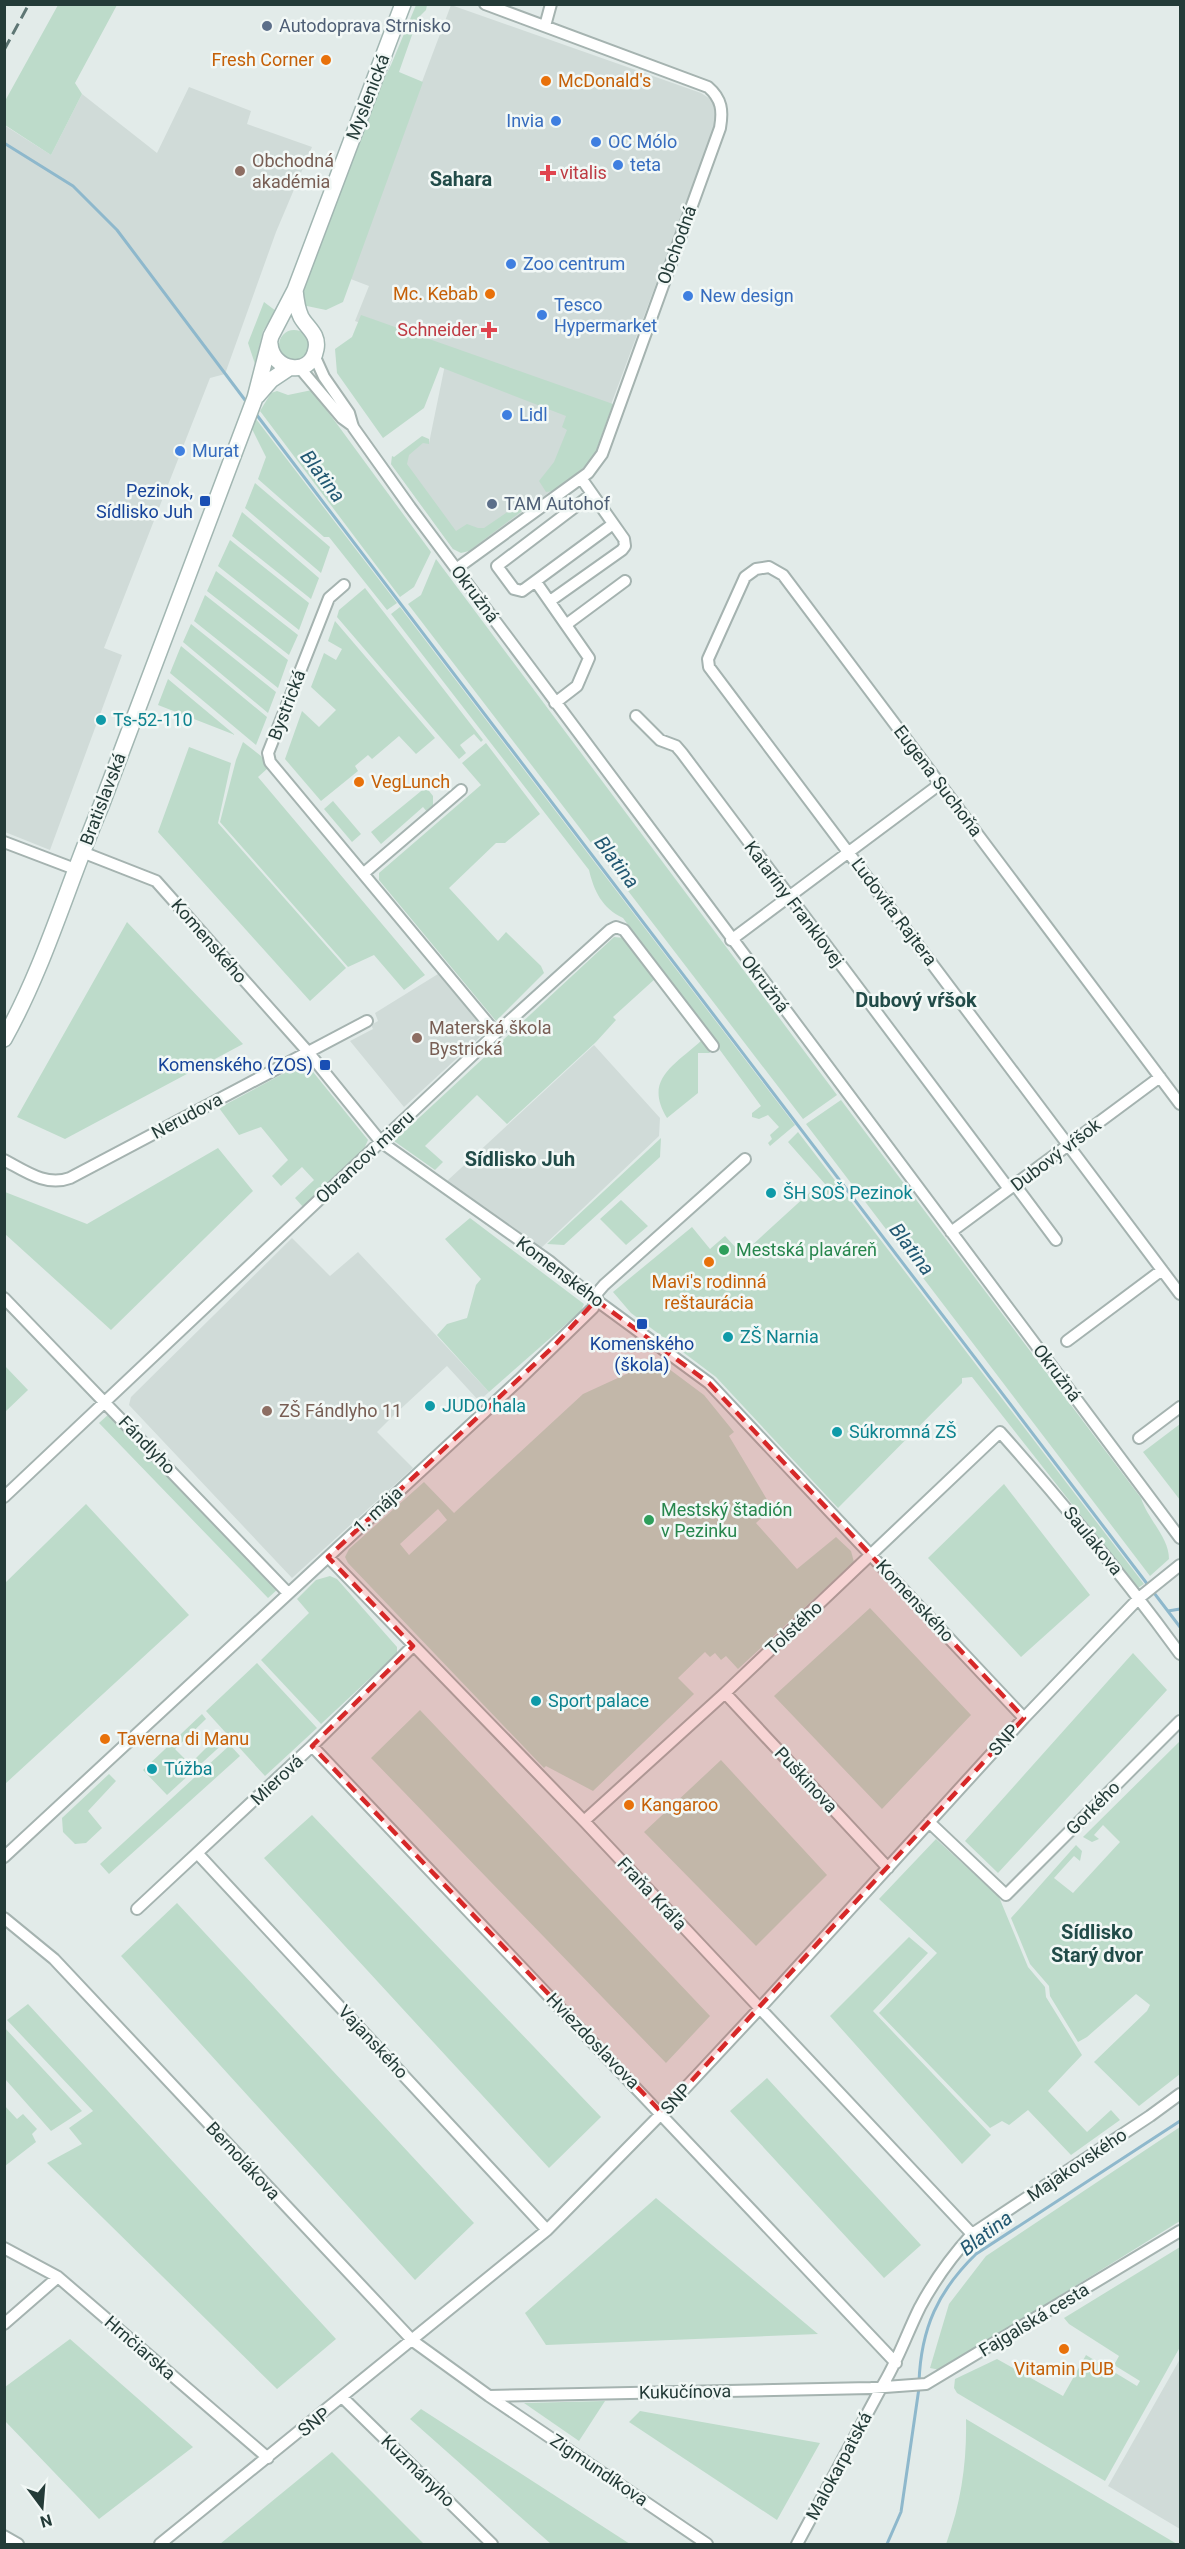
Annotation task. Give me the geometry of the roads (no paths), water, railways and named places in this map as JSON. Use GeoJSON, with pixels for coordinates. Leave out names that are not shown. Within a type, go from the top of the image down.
{"type":"FeatureCollection","features":[{"type":"Feature","properties":{"kind":"main road","name":"Myslenická"},"geometry":{"type":"LineString","coordinates":[[278,327],[295,290],[403,4]]}},
{"type":"Feature","properties":{"kind":"main road"},"geometry":{"type":"LineString","coordinates":[[255,398],[270,380],[308,363],[314,355],[317,341],[298,309],[295,290]]}},
{"type":"Feature","properties":{"kind":"main road"},"geometry":{"type":"LineString","coordinates":[[255,398],[260,372],[278,327],[295,321],[307,325]]}},
{"type":"Feature","properties":{"kind":"main road"},"geometry":{"type":"LineString","coordinates":[[270,344],[274,357],[280,364],[294,368]]}},
{"type":"Feature","properties":{"kind":"main road","name":"Bratislavská"},"geometry":{"type":"LineString","coordinates":[[4,1039],[42,960],[255,398]]}},
{"type":"Feature","properties":{"kind":"street","name":"Obchodná"},"geometry":{"type":"LineString","coordinates":[[456,569],[596,465],[602,454],[720,128],[723,111],[715,93],[708,87],[485,4]]}},
{"type":"Feature","properties":{"kind":"street"},"geometry":{"type":"LineString","coordinates":[[545,26],[551,4]]}},
{"type":"Feature","properties":{"kind":"street","name":"Okružná"},"geometry":{"type":"LineString","coordinates":[[314,355],[324,377],[349,413],[353,427]]}},
{"type":"Feature","properties":{"kind":"street","name":"Okružná"},"geometry":{"type":"LineString","coordinates":[[294,368],[353,427],[731,940],[1180,1539]]}},
{"type":"Feature","properties":{"kind":"street"},"geometry":{"type":"LineString","coordinates":[[550,601],[625,546],[624,538],[581,478]]}},
{"type":"Feature","properties":{"kind":"street"},"geometry":{"type":"LineString","coordinates":[[592,494],[497,566],[516,591],[522,591],[613,524]]}},
{"type":"Feature","properties":{"kind":"street"},"geometry":{"type":"LineString","coordinates":[[507,531],[520,549]]}},
{"type":"Feature","properties":{"kind":"street","name":"Eugena Suchoňa"},"geometry":{"type":"LineString","coordinates":[[712,670],[708,658],[745,577],[763,567],[777,569],[1180,1104]]}},
{"type":"Feature","properties":{"kind":"street"},"geometry":{"type":"LineString","coordinates":[[567,624],[625,581]]}},
{"type":"Feature","properties":{"kind":"street"},"geometry":{"type":"LineString","coordinates":[[536,582],[567,624],[589,661],[578,686],[555,703]]}},
{"type":"Feature","properties":{"kind":"street","name":"Bystrická"},"geometry":{"type":"LineString","coordinates":[[344,585],[329,598],[268,753],[274,769],[364,873],[496,1033]]}},
{"type":"Feature","properties":{"kind":"street","name":"Ľudovíta Rajtera"},"geometry":{"type":"LineString","coordinates":[[712,670],[1180,1294]]}},
{"type":"Feature","properties":{"kind":"street","name":"Kataríny Franklovej"},"geometry":{"type":"LineString","coordinates":[[636,716],[660,740],[676,746],[1012,1187],[1056,1240]]}},
{"type":"Feature","properties":{"kind":"street"},"geometry":{"type":"LineString","coordinates":[[731,940],[940,784]]}},
{"type":"Feature","properties":{"kind":"street"},"geometry":{"type":"LineString","coordinates":[[364,873],[461,790]]}},
{"type":"Feature","properties":{"kind":"street"},"geometry":{"type":"LineString","coordinates":[[4,842],[75,869]]}},
{"type":"Feature","properties":{"kind":"street","name":"Komenského"},"geometry":{"type":"LineString","coordinates":[[82,852],[156,881],[308,1052],[381,1142],[549,1261],[596,1300],[709,1383],[1024,1718]]}},
{"type":"Feature","properties":{"kind":"street","name":"Obrancov mieru"},"geometry":{"type":"LineString","coordinates":[[4,1497],[496,1033],[610,930],[616,927],[624,930],[713,1046]]}},
{"type":"Feature","properties":{"kind":"street","name":"Nerudova"},"geometry":{"type":"LineString","coordinates":[[4,1160],[44,1180],[63,1181],[367,1020]]}},
{"type":"Feature","properties":{"kind":"street","name":"Dubový vŕšok"},"geometry":{"type":"LineString","coordinates":[[951,1232],[1160,1077]]}},
{"type":"Feature","properties":{"kind":"street","name":"1. mája"},"geometry":{"type":"LineString","coordinates":[[4,1857],[552,1348],[593,1308],[604,1285],[745,1159]]}},
{"type":"Feature","properties":{"kind":"street"},"geometry":{"type":"LineString","coordinates":[[1067,1341],[1162,1270]]}},
{"type":"Feature","properties":{"kind":"street","name":"Fándlyho"},"geometry":{"type":"LineString","coordinates":[[4,1298],[107,1402],[288,1593]]}},
{"type":"Feature","properties":{"kind":"street"},"geometry":{"type":"LineString","coordinates":[[1139,1438],[1180,1407]]}},
{"type":"Feature","properties":{"kind":"street","name":"Tolstého"},"geometry":{"type":"LineString","coordinates":[[584,1821],[725,1693],[1000,1432]]}},
{"type":"Feature","properties":{"kind":"street","name":"Saulakova"},"geometry":{"type":"LineString","coordinates":[[1000,1432],[1142,1596],[1180,1654]]}},
{"type":"Feature","properties":{"kind":"street","name":"Fraňa Kráľa"},"geometry":{"type":"LineString","coordinates":[[328,1557],[584,1821],[972,2234]]}},
{"type":"Feature","properties":{"kind":"street"},"geometry":{"type":"LineString","coordinates":[[1142,1596],[1180,1564]]}},
{"type":"Feature","properties":{"kind":"street","name":"SNP"},"geometry":{"type":"LineString","coordinates":[[160,2544],[343,2398],[547,2230],[662,2113],[1024,1718],[1142,1596]]}},
{"type":"Feature","properties":{"kind":"street","name":"Mierová"},"geometry":{"type":"LineString","coordinates":[[137,1909],[312,1746],[413,1646]]}},
{"type":"Feature","properties":{"kind":"street","name":"Puškinova"},"geometry":{"type":"LineString","coordinates":[[725,1693],[888,1868]]}},
{"type":"Feature","properties":{"kind":"street","name":"Gorkého"},"geometry":{"type":"LineString","coordinates":[[929,1822],[1006,1895],[1180,1721]]}},
{"type":"Feature","properties":{"kind":"street","name":"Hviezdoslavova"},"geometry":{"type":"LineString","coordinates":[[312,1746],[662,2113],[896,2363]]}},
{"type":"Feature","properties":{"kind":"street","name":"Vajanského"},"geometry":{"type":"LineString","coordinates":[[198,1854],[547,2230]]}},
{"type":"Feature","properties":{"kind":"street","name":"Bernolákova"},"geometry":{"type":"LineString","coordinates":[[4,1918],[54,1959],[413,2341],[489,2396]]}},
{"type":"Feature","properties":{"kind":"street","name":"Majakovského"},"geometry":{"type":"LineString","coordinates":[[881,2388],[896,2363],[920,2307],[942,2271],[972,2234],[1180,2094]]}},
{"type":"Feature","properties":{"kind":"street","name":"Fajgalská cesta"},"geometry":{"type":"LineString","coordinates":[[881,2388],[926,2384],[1180,2231]]}},
{"type":"Feature","properties":{"kind":"street","name":"Hrnčiarska"},"geometry":{"type":"LineString","coordinates":[[4,2248],[58,2277],[268,2458]]}},
{"type":"Feature","properties":{"kind":"street"},"geometry":{"type":"LineString","coordinates":[[4,2324],[58,2277]]}},
{"type":"Feature","properties":{"kind":"street","name":"Kukučínova"},"geometry":{"type":"LineString","coordinates":[[489,2396],[881,2388]]}},
{"type":"Feature","properties":{"kind":"street","name":"Malokarpatská"},"geometry":{"type":"LineString","coordinates":[[797,2544],[881,2388]]}},
{"type":"Feature","properties":{"kind":"street","name":"Zigmundíkova"},"geometry":{"type":"LineString","coordinates":[[489,2396],[708,2544]]}},
{"type":"Feature","properties":{"kind":"street","name":"Kuzmányho"},"geometry":{"type":"LineString","coordinates":[[343,2398],[492,2544]]}},
{"type":"Feature","properties":{"kind":"street"},"geometry":{"type":"LineString","coordinates":[[4,2536],[18,2544]]}},
{"type":"Feature","properties":{"kind":"waterway","name":"Blatina"},"geometry":{"type":"LineString","coordinates":[[4,143],[73,186],[117,230],[248,404]]}},
{"type":"Feature","properties":{"kind":"waterway","name":"Blatina"},"geometry":{"type":"LineString","coordinates":[[256,414],[1180,1627]]}},
{"type":"Feature","properties":{"kind":"waterway"},"geometry":{"type":"LineString","coordinates":[[1168,1611],[1180,1609]]}},
{"type":"Feature","properties":{"kind":"waterway","name":"Blatina"},"geometry":{"type":"LineString","coordinates":[[919,2382],[923,2344],[934,2312],[951,2282],[976,2254],[1180,2121]]}},
{"type":"Feature","properties":{"kind":"waterway","name":"Blatina"},"geometry":{"type":"LineString","coordinates":[[887,2544],[901,2512],[919,2388]]}},
{"type":"Feature","properties":{"kind":"railway"},"geometry":{"type":"LineString","coordinates":[[4,50],[29,4]]}},
{"type":"Feature","properties":{"kind":"place","name":"Autodoprava Strnisko"},"geometry":{"type":"Point","coordinates":[267,26]}},
{"type":"Feature","properties":{"kind":"place","name":"Fresh Corner"},"geometry":{"type":"Point","coordinates":[326,60]}},
{"type":"Feature","properties":{"kind":"place","name":"McDonald's"},"geometry":{"type":"Point","coordinates":[546,81]}},
{"type":"Feature","properties":{"kind":"place","name":"Invia"},"geometry":{"type":"Point","coordinates":[556,121]}},
{"type":"Feature","properties":{"kind":"place","name":"OC Mólo"},"geometry":{"type":"Point","coordinates":[596,142]}},
{"type":"Feature","properties":{"kind":"place","name":"teta"},"geometry":{"type":"Point","coordinates":[618,165]}},
{"type":"Feature","properties":{"kind":"place","name":"Obchodná akadémia"},"geometry":{"type":"Point","coordinates":[240,171]}},
{"type":"Feature","properties":{"kind":"place","name":"vitalis"},"geometry":{"type":"Point","coordinates":[548,173]}},
{"type":"Feature","properties":{"kind":"place","name":"Zoo centrum"},"geometry":{"type":"Point","coordinates":[511,264]}},
{"type":"Feature","properties":{"kind":"place","name":"Mc. Kebab"},"geometry":{"type":"Point","coordinates":[490,294]}},
{"type":"Feature","properties":{"kind":"place","name":"New design"},"geometry":{"type":"Point","coordinates":[688,296]}},
{"type":"Feature","properties":{"kind":"place","name":"Tesco Hypermarket"},"geometry":{"type":"Point","coordinates":[542,315]}},
{"type":"Feature","properties":{"kind":"place","name":"Schneider"},"geometry":{"type":"Point","coordinates":[489,330]}},
{"type":"Feature","properties":{"kind":"place","name":"Lidl"},"geometry":{"type":"Point","coordinates":[507,415]}},
{"type":"Feature","properties":{"kind":"place","name":"Murat"},"geometry":{"type":"Point","coordinates":[180,451]}},
{"type":"Feature","properties":{"kind":"place","name":"Pezinok, Sídlisko Juh"},"geometry":{"type":"Point","coordinates":[205,501]}},
{"type":"Feature","properties":{"kind":"place","name":"TAM Autohof"},"geometry":{"type":"Point","coordinates":[492,504]}},
{"type":"Feature","properties":{"kind":"place","name":"Ts-52-110"},"geometry":{"type":"Point","coordinates":[101,720]}},
{"type":"Feature","properties":{"kind":"place","name":"VegLunch"},"geometry":{"type":"Point","coordinates":[359,782]}},
{"type":"Feature","properties":{"kind":"place","name":"Materská škola Bystrická"},"geometry":{"type":"Point","coordinates":[417,1038]}},
{"type":"Feature","properties":{"kind":"place","name":"Komenského (ZOS)"},"geometry":{"type":"Point","coordinates":[325,1065]}},
{"type":"Feature","properties":{"kind":"place","name":"ŠH SOŠ Pezinok"},"geometry":{"type":"Point","coordinates":[771,1193]}},
{"type":"Feature","properties":{"kind":"place","name":"Mestská plaváreň"},"geometry":{"type":"Point","coordinates":[724,1250]}},
{"type":"Feature","properties":{"kind":"place","name":"Mavi's rodinná reštaurácia"},"geometry":{"type":"Point","coordinates":[709,1262]}},
{"type":"Feature","properties":{"kind":"place","name":"Komenského (škola)"},"geometry":{"type":"Point","coordinates":[642,1324]}},
{"type":"Feature","properties":{"kind":"place","name":"ZŠ Narnia"},"geometry":{"type":"Point","coordinates":[728,1337]}},
{"type":"Feature","properties":{"kind":"place","name":"JUDO hala"},"geometry":{"type":"Point","coordinates":[430,1406]}},
{"type":"Feature","properties":{"kind":"place","name":"ZŠ Fándlyho 11"},"geometry":{"type":"Point","coordinates":[267,1411]}},
{"type":"Feature","properties":{"kind":"place","name":"Súkromná ZŠ"},"geometry":{"type":"Point","coordinates":[837,1432]}},
{"type":"Feature","properties":{"kind":"place","name":"Mestský štadión v Pezinku"},"geometry":{"type":"Point","coordinates":[649,1520]}},
{"type":"Feature","properties":{"kind":"place","name":"Sport palace"},"geometry":{"type":"Point","coordinates":[536,1701]}},
{"type":"Feature","properties":{"kind":"place","name":"Taverna di Manu"},"geometry":{"type":"Point","coordinates":[105,1739]}},
{"type":"Feature","properties":{"kind":"place","name":"Túžba"},"geometry":{"type":"Point","coordinates":[152,1769]}},
{"type":"Feature","properties":{"kind":"place","name":"Kangaroo"},"geometry":{"type":"Point","coordinates":[629,1805]}},
{"type":"Feature","properties":{"kind":"place","name":"Vitamin PUB"},"geometry":{"type":"Point","coordinates":[1064,2349]}},
{"type":"Feature","properties":{"kind":"district","name":"Sahara"},"geometry":{"type":"Point","coordinates":[461,179]}},
{"type":"Feature","properties":{"kind":"district","name":"Dubový vŕšok"},"geometry":{"type":"Point","coordinates":[916,1000]}},
{"type":"Feature","properties":{"kind":"district","name":"Sídlisko Juh"},"geometry":{"type":"Point","coordinates":[520,1159]}},
{"type":"Feature","properties":{"kind":"district","name":"Sídlisko Starý dvor"},"geometry":{"type":"Point","coordinates":[1097,1944]}}]}
